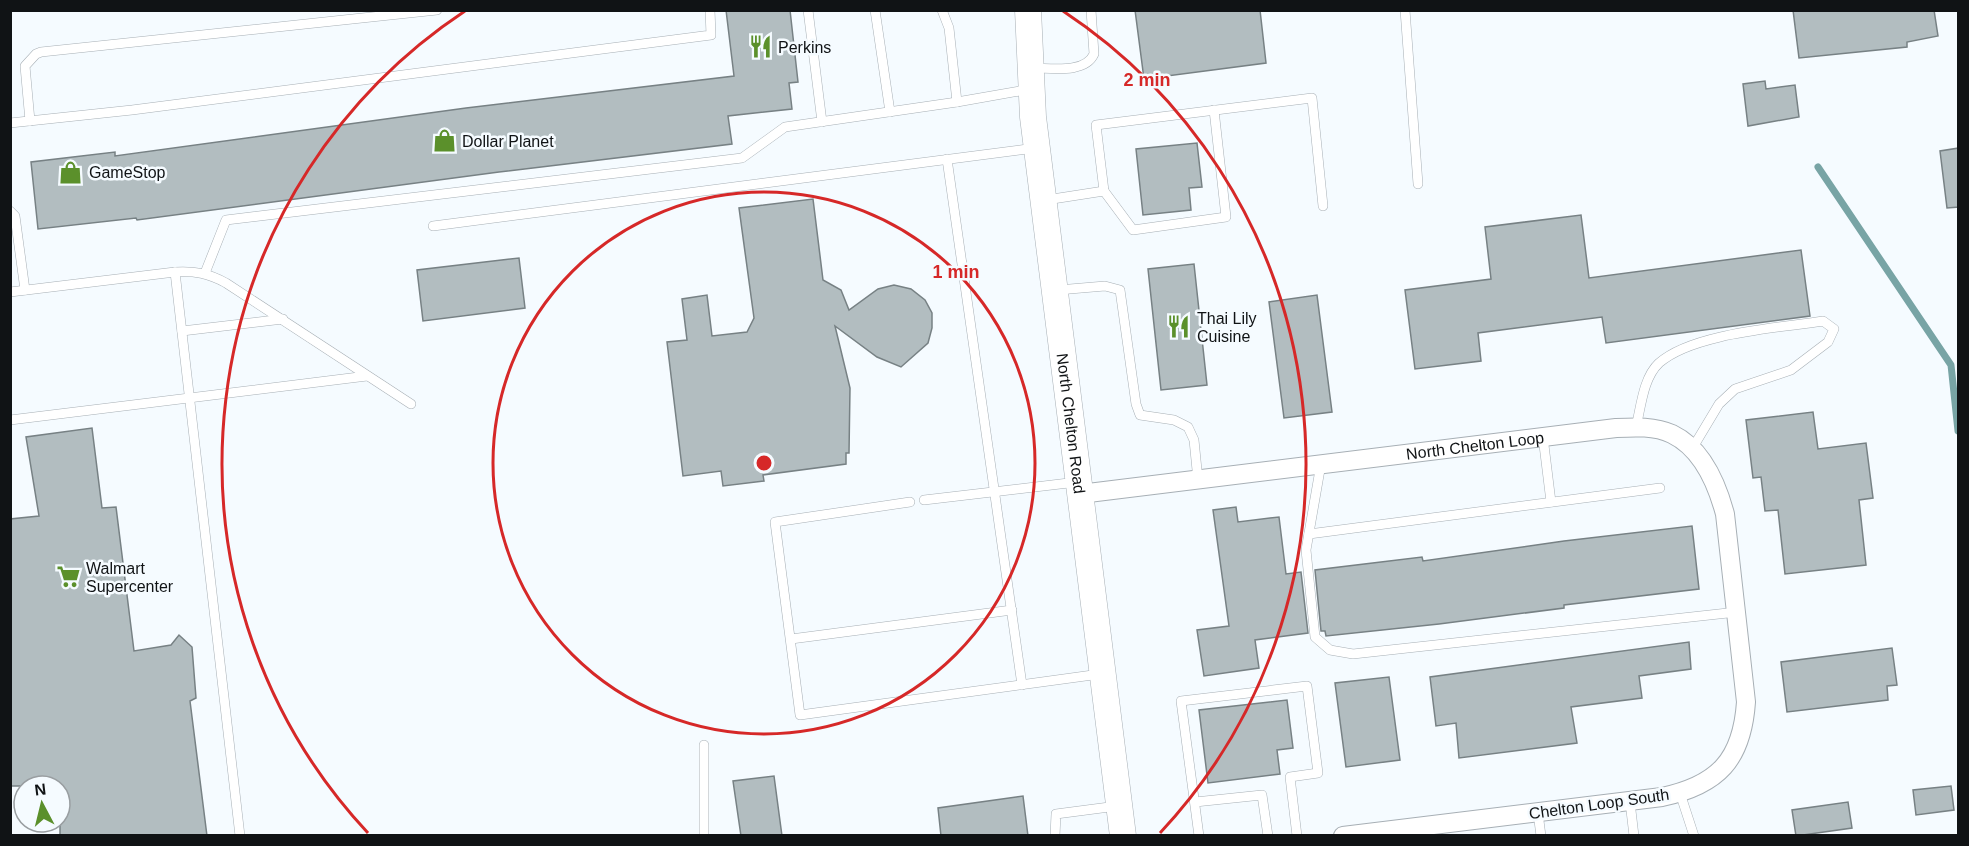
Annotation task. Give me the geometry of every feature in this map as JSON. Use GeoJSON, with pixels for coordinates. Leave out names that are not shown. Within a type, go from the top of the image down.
{"type":"FeatureCollection","features":[{"type":"Feature","properties":{"kind":"main road","name":"North Chelton Road"},"geometry":{"type":"LineString","coordinates":[[1028,10],[1037,147],[1123,836]]}},
{"type":"Feature","properties":{"kind":"street","name":"North Chelton Loop"},"geometry":{"type":"LineString","coordinates":[[1079,488],[1198,480],[1543,437],[1636,427],[1656,429],[1673,434],[1691,450],[1712,475],[1725,514],[1737,612]]}},
{"type":"Feature","properties":{"kind":"street","name":"Chelton Loop South"},"geometry":{"type":"LineString","coordinates":[[1352,835],[1630,802],[1680,793],[1697,786],[1727,764],[1744,726],[1746,702],[1737,612]]}},
{"type":"Feature","properties":{"kind":"lane"},"geometry":{"type":"LineString","coordinates":[[30,121],[26,66],[36,54],[41,52],[436,10]]}},
{"type":"Feature","properties":{"kind":"lane"},"geometry":{"type":"LineString","coordinates":[[10,123],[711,35],[710,10]]}},
{"type":"Feature","properties":{"kind":"lane"},"geometry":{"type":"LineString","coordinates":[[808,10],[822,122]]}},
{"type":"Feature","properties":{"kind":"lane"},"geometry":{"type":"LineString","coordinates":[[875,10],[890,112]]}},
{"type":"Feature","properties":{"kind":"lane"},"geometry":{"type":"LineString","coordinates":[[942,10],[949,28],[957,102]]}},
{"type":"Feature","properties":{"kind":"lane"},"geometry":{"type":"LineString","coordinates":[[205,273],[226,220],[742,158],[785,127],[957,102],[1031,78],[1088,63],[1094,54],[1091,10]]}},
{"type":"Feature","properties":{"kind":"lane"},"geometry":{"type":"LineString","coordinates":[[1405,10],[1418,184]]}},
{"type":"Feature","properties":{"kind":"lane"},"geometry":{"type":"LineString","coordinates":[[1214,110],[1226,218],[1132,230],[1104,191],[1096,125],[1214,110],[1312,98],[1323,206]]}},
{"type":"Feature","properties":{"kind":"lane"},"geometry":{"type":"LineString","coordinates":[[433,226],[1037,147]]}},
{"type":"Feature","properties":{"kind":"lane"},"geometry":{"type":"LineString","coordinates":[[947,159],[1022,685]]}},
{"type":"Feature","properties":{"kind":"lane"},"geometry":{"type":"LineString","coordinates":[[1044,200],[1104,191]]}},
{"type":"Feature","properties":{"kind":"lane"},"geometry":{"type":"LineString","coordinates":[[10,211],[15,216],[25,290]]}},
{"type":"Feature","properties":{"kind":"lane"},"geometry":{"type":"LineString","coordinates":[[175,272],[240,836]]}},
{"type":"Feature","properties":{"kind":"lane"},"geometry":{"type":"LineString","coordinates":[[10,292],[175,272],[205,273],[226,283],[283,319],[411,404]]}},
{"type":"Feature","properties":{"kind":"lane"},"geometry":{"type":"LineString","coordinates":[[1055,291],[1105,286],[1120,290],[1136,404],[1140,415],[1174,420],[1188,427],[1194,440],[1198,480]]}},
{"type":"Feature","properties":{"kind":"lane"},"geometry":{"type":"LineString","coordinates":[[182,331],[283,319]]}},
{"type":"Feature","properties":{"kind":"lane"},"geometry":{"type":"LineString","coordinates":[[1636,427],[1647,382],[1659,363],[1682,349],[1714,338],[1823,321],[1834,330],[1828,342],[1791,370],[1735,389],[1719,404],[1691,450]]}},
{"type":"Feature","properties":{"kind":"lane"},"geometry":{"type":"LineString","coordinates":[[10,420],[367,376]]}},
{"type":"Feature","properties":{"kind":"lane"},"geometry":{"type":"LineString","coordinates":[[1543,437],[1551,502]]}},
{"type":"Feature","properties":{"kind":"lane"},"geometry":{"type":"LineString","coordinates":[[1321,464],[1306,550],[1315,637],[1329,650],[1353,654],[1737,612]]}},
{"type":"Feature","properties":{"kind":"lane"},"geometry":{"type":"LineString","coordinates":[[924,500],[995,490],[1079,488]]}},
{"type":"Feature","properties":{"kind":"lane"},"geometry":{"type":"LineString","coordinates":[[1309,534],[1660,488]]}},
{"type":"Feature","properties":{"kind":"lane"},"geometry":{"type":"LineString","coordinates":[[910,502],[775,522],[800,715],[1102,674]]}},
{"type":"Feature","properties":{"kind":"lane"},"geometry":{"type":"LineString","coordinates":[[791,639],[1012,609]]}},
{"type":"Feature","properties":{"kind":"lane"},"geometry":{"type":"LineString","coordinates":[[1199,836],[1182,701],[1307,686],[1318,773],[1290,777],[1297,836]]}},
{"type":"Feature","properties":{"kind":"lane"},"geometry":{"type":"LineString","coordinates":[[704,745],[704,836]]}},
{"type":"Feature","properties":{"kind":"lane"},"geometry":{"type":"LineString","coordinates":[[1680,793],[1694,836]]}},
{"type":"Feature","properties":{"kind":"lane"},"geometry":{"type":"LineString","coordinates":[[1195,802],[1262,795],[1268,836]]}},
{"type":"Feature","properties":{"kind":"lane"},"geometry":{"type":"LineString","coordinates":[[1630,802],[1634,836]]}},
{"type":"Feature","properties":{"kind":"lane"},"geometry":{"type":"LineString","coordinates":[[1055,836],[1056,814],[1119,805]]}},
{"type":"Feature","properties":{"kind":"lane"},"geometry":{"type":"LineString","coordinates":[[1538,813],[1541,836]]}},
{"type":"Feature","properties":{"kind":"building"},"geometry":{"type":"Polygon","coordinates":[[[726,10],[790,10],[798,82],[789,83],[792,109],[728,116],[732,144],[137,220],[136,218],[38,229],[31,162],[115,152],[115,156],[466,108],[734,76],[726,10]]]}},
{"type":"Feature","properties":{"kind":"building"},"geometry":{"type":"Polygon","coordinates":[[[1135,10],[1260,10],[1266,63],[1144,79],[1135,10]]]}},
{"type":"Feature","properties":{"kind":"building"},"geometry":{"type":"Polygon","coordinates":[[[1793,10],[1934,10],[1938,36],[1907,42],[1907,47],[1799,58],[1793,10]]]}},
{"type":"Feature","properties":{"kind":"building"},"geometry":{"type":"Polygon","coordinates":[[[1765,81],[1766,89],[1795,85],[1799,117],[1748,126],[1743,84],[1765,81]]]}},
{"type":"Feature","properties":{"kind":"building"},"geometry":{"type":"Polygon","coordinates":[[[1197,143],[1202,187],[1189,188],[1191,210],[1143,215],[1136,149],[1197,143]]]}},
{"type":"Feature","properties":{"kind":"building"},"geometry":{"type":"Polygon","coordinates":[[[1959,148],[1959,207],[1947,208],[1940,151],[1959,148]]]}},
{"type":"Feature","properties":{"kind":"building"},"geometry":{"type":"Polygon","coordinates":[[[813,199],[823,280],[841,290],[849,310],[878,289],[894,285],[911,289],[925,300],[932,313],[932,328],[928,343],[901,367],[877,357],[835,326],[850,388],[849,453],[846,453],[846,464],[763,475],[764,481],[723,486],[721,471],[683,476],[667,342],[687,340],[682,299],[707,295],[712,336],[747,332],[754,318],[739,208],[813,199]]]}},
{"type":"Feature","properties":{"kind":"building"},"geometry":{"type":"Polygon","coordinates":[[[1581,215],[1589,278],[1801,250],[1810,316],[1606,343],[1602,317],[1478,333],[1481,361],[1415,369],[1405,290],[1491,279],[1485,227],[1581,215]]]}},
{"type":"Feature","properties":{"kind":"building"},"geometry":{"type":"Polygon","coordinates":[[[519,258],[525,308],[423,321],[417,270],[519,258]]]}},
{"type":"Feature","properties":{"kind":"building"},"geometry":{"type":"Polygon","coordinates":[[[1194,264],[1207,385],[1161,390],[1148,269],[1194,264]]]}},
{"type":"Feature","properties":{"kind":"building"},"geometry":{"type":"Polygon","coordinates":[[[1317,295],[1332,412],[1284,418],[1269,302],[1317,295]]]}},
{"type":"Feature","properties":{"kind":"building"},"geometry":{"type":"Polygon","coordinates":[[[1813,412],[1818,449],[1866,443],[1873,498],[1859,500],[1866,565],[1785,574],[1778,510],[1765,511],[1761,477],[1753,478],[1746,420],[1813,412]]]}},
{"type":"Feature","properties":{"kind":"building","name":"Walmart Supercenter"},"geometry":{"type":"Polygon","coordinates":[[[92,428],[102,508],[116,507],[134,651],[171,645],[179,635],[192,647],[196,698],[190,701],[207,836],[60,836],[60,834],[72,834],[72,774],[12,774],[12,786],[10,786],[10,519],[39,516],[26,437],[92,428]]]}},
{"type":"Feature","properties":{"kind":"building"},"geometry":{"type":"Polygon","coordinates":[[[1236,507],[1238,522],[1279,517],[1286,574],[1301,572],[1308,633],[1255,640],[1259,668],[1204,676],[1197,630],[1229,626],[1213,510],[1236,507]]]}},
{"type":"Feature","properties":{"kind":"building"},"geometry":{"type":"Polygon","coordinates":[[[1692,526],[1699,589],[1564,605],[1564,608],[1439,624],[1326,636],[1325,631],[1321,631],[1315,570],[1422,557],[1423,561],[1692,526]]]}},
{"type":"Feature","properties":{"kind":"building"},"geometry":{"type":"Polygon","coordinates":[[[1689,642],[1691,669],[1639,676],[1642,698],[1571,707],[1577,743],[1459,758],[1456,723],[1436,726],[1430,677],[1689,642]]]}},
{"type":"Feature","properties":{"kind":"building"},"geometry":{"type":"Polygon","coordinates":[[[1892,648],[1897,685],[1887,686],[1888,700],[1787,712],[1781,662],[1892,648]]]}},
{"type":"Feature","properties":{"kind":"building"},"geometry":{"type":"Polygon","coordinates":[[[1389,677],[1400,760],[1346,767],[1335,683],[1389,677]]]}},
{"type":"Feature","properties":{"kind":"building"},"geometry":{"type":"Polygon","coordinates":[[[1287,700],[1293,748],[1277,750],[1280,774],[1208,783],[1199,710],[1287,700]]]}},
{"type":"Feature","properties":{"kind":"building"},"geometry":{"type":"Polygon","coordinates":[[[774,776],[782,836],[741,836],[733,781],[774,776]]]}},
{"type":"Feature","properties":{"kind":"building"},"geometry":{"type":"Polygon","coordinates":[[[1951,786],[1954,810],[1916,815],[1913,790],[1951,786]]]}},
{"type":"Feature","properties":{"kind":"building"},"geometry":{"type":"Polygon","coordinates":[[[1023,796],[1028,836],[941,836],[938,808],[1023,796]]]}},
{"type":"Feature","properties":{"kind":"building"},"geometry":{"type":"Polygon","coordinates":[[[1848,802],[1852,828],[1796,836],[1792,810],[1848,802]]]}},
{"type":"Feature","properties":{"kind":"waterway"},"geometry":{"type":"LineString","coordinates":[[1818,167],[1951,365],[1958,431]]}},
{"type":"Feature","properties":{"kind":"place","name":"Perkins"},"geometry":{"type":"Point","coordinates":[760,47]}},
{"type":"Feature","properties":{"kind":"place","name":"Dollar Planet"},"geometry":{"type":"Point","coordinates":[444,141]}},
{"type":"Feature","properties":{"kind":"place","name":"GameStop"},"geometry":{"type":"Point","coordinates":[71,172]}},
{"type":"Feature","properties":{"kind":"place","name":"Thai Lily Cuisine"},"geometry":{"type":"Point","coordinates":[1179,327]}},
{"type":"Feature","properties":{"kind":"place","name":"Walmart Supercenter"},"geometry":{"type":"Point","coordinates":[68,577]}}]}
